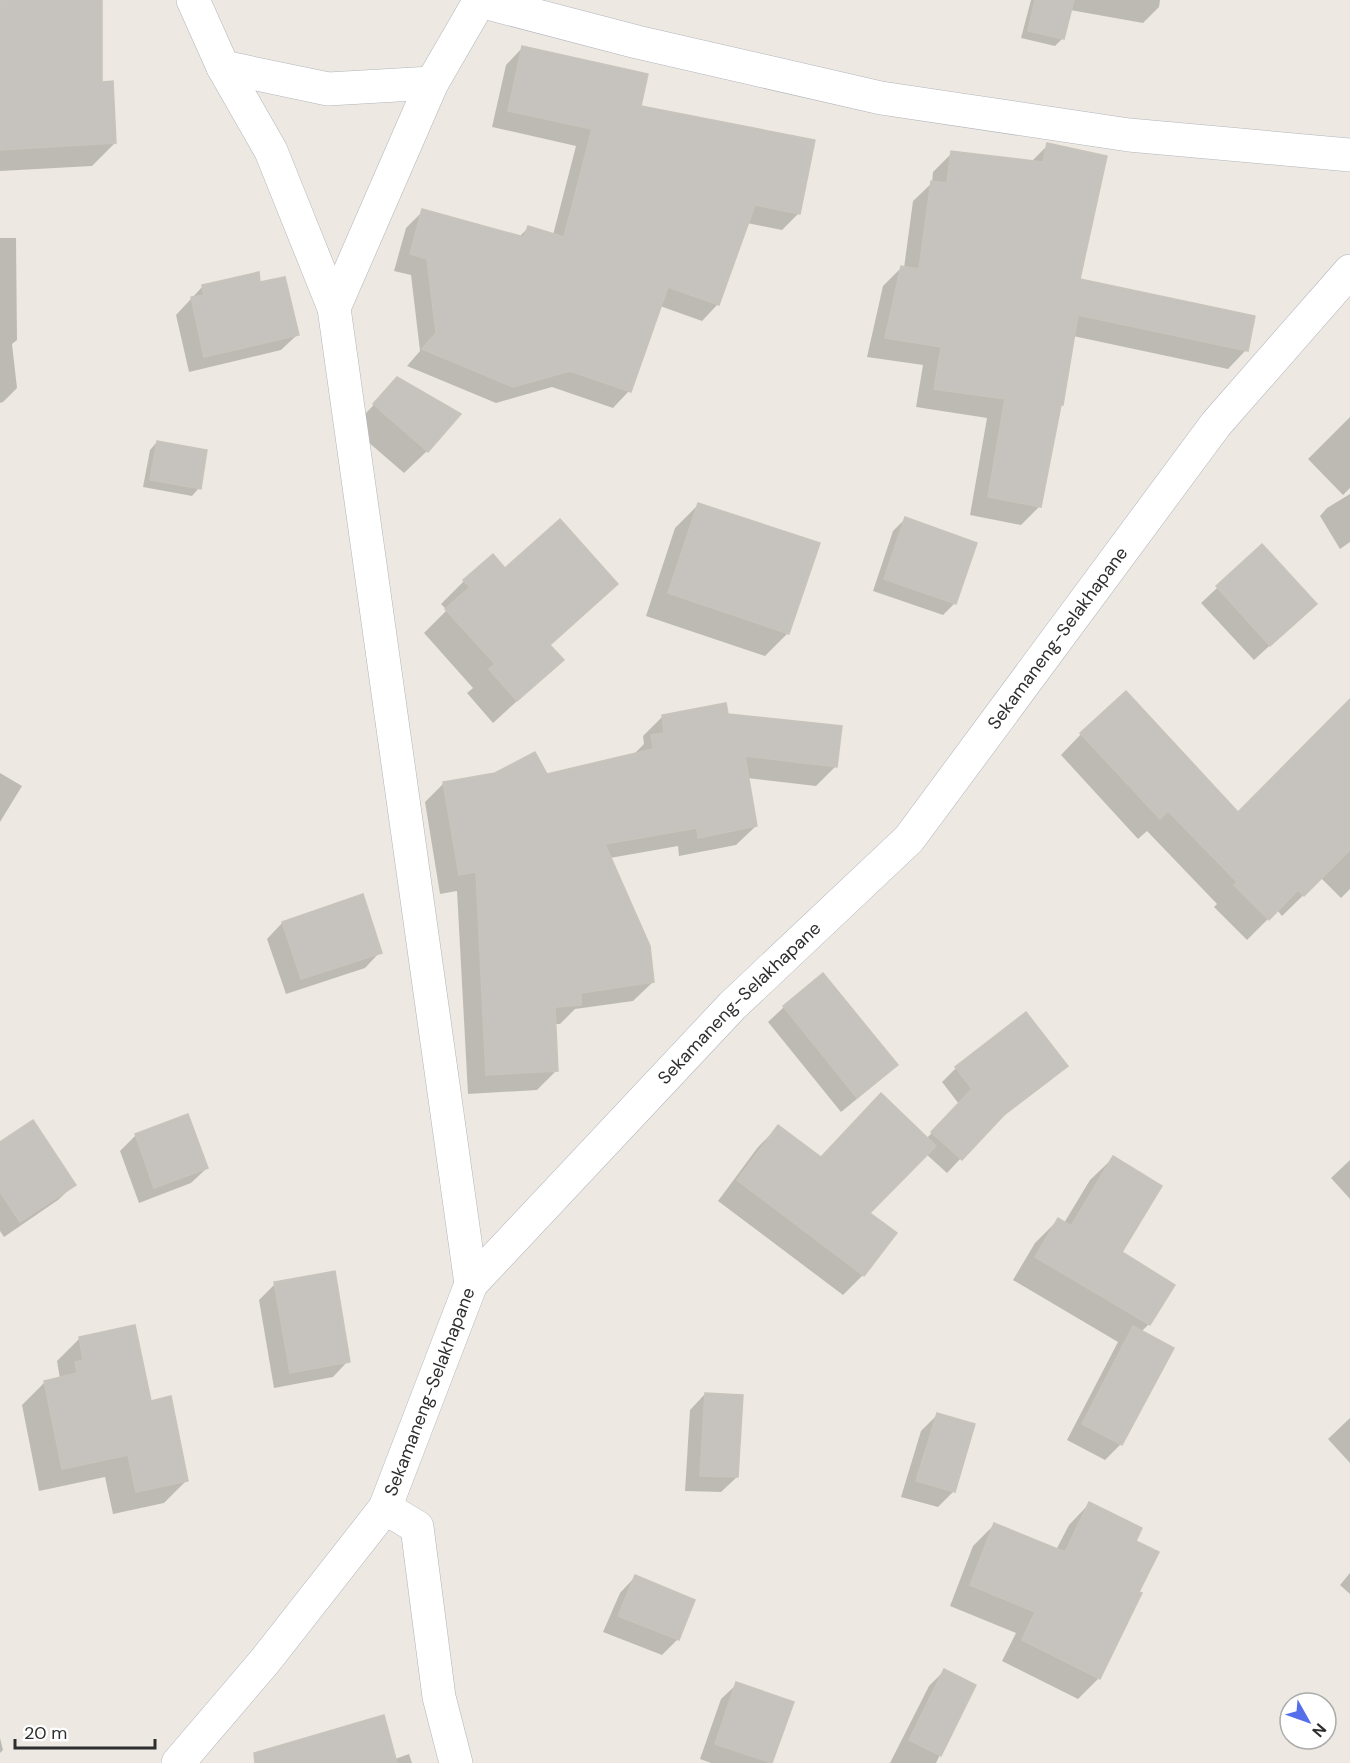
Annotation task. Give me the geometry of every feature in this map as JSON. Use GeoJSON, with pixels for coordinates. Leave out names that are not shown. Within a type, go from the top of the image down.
{"type":"FeatureCollection","features":[{"type":"Feature","properties":{"kind":"street"},"geometry":{"type":"LineString","coordinates":[[193,0],[224,67],[271,151],[334,308],[471,1284]]}},
{"type":"Feature","properties":{"kind":"street"},"geometry":{"type":"LineString","coordinates":[[334,308],[432,83],[480,1],[637,42],[881,98],[1129,135],[1350,154]]}},
{"type":"Feature","properties":{"kind":"street"},"geometry":{"type":"LineString","coordinates":[[224,67],[328,88],[432,83]]}},
{"type":"Feature","properties":{"kind":"street","name":"Sekamaneng-Selakhapane"},"geometry":{"type":"LineString","coordinates":[[178,1763],[265,1660],[385,1508],[471,1284],[732,1006],[909,839],[1216,424],[1350,271]]}},
{"type":"Feature","properties":{"kind":"street"},"geometry":{"type":"LineString","coordinates":[[385,1508],[417,1527],[439,1697],[456,1763]]}},
{"type":"Feature","properties":{"kind":"building"},"geometry":{"type":"Polygon","coordinates":[[[0,0],[102,0],[102,82],[113,81],[116,143],[0,150],[0,0]]]}},
{"type":"Feature","properties":{"kind":"building"},"geometry":{"type":"Polygon","coordinates":[[[1035,0],[1074,0],[1064,39],[1028,31],[1035,0]]]}},
{"type":"Feature","properties":{"kind":"building"},"geometry":{"type":"Polygon","coordinates":[[[522,46],[648,74],[641,106],[815,140],[800,214],[755,205],[719,305],[668,287],[631,392],[570,371],[513,387],[422,349],[436,333],[427,259],[410,254],[422,209],[524,237],[528,226],[564,237],[592,129],[508,111],[522,46]]]}},
{"type":"Feature","properties":{"kind":"building"},"geometry":{"type":"Polygon","coordinates":[[[1047,143],[1107,156],[1080,279],[1255,316],[1248,351],[1078,315],[1063,405],[1061,405],[1041,507],[988,497],[1005,399],[934,389],[941,347],[885,338],[901,266],[919,269],[931,181],[947,183],[951,151],[1043,162],[1047,143]]]}},
{"type":"Feature","properties":{"kind":"building"},"geometry":{"type":"Polygon","coordinates":[[[259,272],[260,282],[285,277],[299,335],[204,357],[191,297],[204,295],[202,285],[259,272]]]}},
{"type":"Feature","properties":{"kind":"building"},"geometry":{"type":"Polygon","coordinates":[[[397,377],[461,414],[428,452],[373,404],[397,377]]]}},
{"type":"Feature","properties":{"kind":"building"},"geometry":{"type":"Polygon","coordinates":[[[157,441],[207,450],[201,489],[150,480],[157,441]]]}},
{"type":"Feature","properties":{"kind":"building"},"geometry":{"type":"Polygon","coordinates":[[[698,503],[820,543],[789,634],[668,593],[698,503]]]}},
{"type":"Feature","properties":{"kind":"building"},"geometry":{"type":"Polygon","coordinates":[[[905,517],[977,543],[956,604],[884,579],[905,517]]]}},
{"type":"Feature","properties":{"kind":"building"},"geometry":{"type":"Polygon","coordinates":[[[560,519],[618,584],[550,645],[564,660],[517,701],[489,669],[495,664],[445,609],[470,587],[463,580],[493,554],[505,568],[560,519]]]}},
{"type":"Feature","properties":{"kind":"building"},"geometry":{"type":"Polygon","coordinates":[[[1262,544],[1317,604],[1270,646],[1216,586],[1262,544]]]}},
{"type":"Feature","properties":{"kind":"building"},"geometry":{"type":"Polygon","coordinates":[[[1126,691],[1238,812],[1350,699],[1350,850],[1304,896],[1298,890],[1269,920],[1234,885],[1237,882],[1168,811],[1160,819],[1080,733],[1126,691]]]}},
{"type":"Feature","properties":{"kind":"building"},"geometry":{"type":"Polygon","coordinates":[[[726,703],[728,714],[842,726],[837,767],[745,756],[757,826],[698,838],[697,828],[605,844],[650,946],[654,982],[581,993],[581,1005],[555,1007],[558,1071],[486,1075],[476,872],[459,875],[443,782],[495,773],[535,752],[547,774],[653,749],[651,735],[664,733],[662,715],[726,703]]]}},
{"type":"Feature","properties":{"kind":"building"},"geometry":{"type":"Polygon","coordinates":[[[363,894],[382,953],[301,979],[282,922],[363,894]]]}},
{"type":"Feature","properties":{"kind":"building"},"geometry":{"type":"Polygon","coordinates":[[[823,973],[898,1065],[857,1098],[783,1006],[823,973]]]}},
{"type":"Feature","properties":{"kind":"building"},"geometry":{"type":"Polygon","coordinates":[[[1026,1012],[1068,1066],[1005,1114],[962,1160],[931,1132],[972,1089],[955,1067],[1026,1012]]]}},
{"type":"Feature","properties":{"kind":"building"},"geometry":{"type":"Polygon","coordinates":[[[881,1093],[936,1146],[870,1213],[897,1233],[864,1276],[737,1180],[778,1125],[821,1157],[881,1093]]]}},
{"type":"Feature","properties":{"kind":"building"},"geometry":{"type":"Polygon","coordinates":[[[188,1114],[208,1168],[154,1188],[135,1134],[188,1114]]]}},
{"type":"Feature","properties":{"kind":"building"},"geometry":{"type":"Polygon","coordinates":[[[33,1120],[76,1185],[20,1222],[0,1192],[0,1142],[33,1120]]]}},
{"type":"Feature","properties":{"kind":"building"},"geometry":{"type":"Polygon","coordinates":[[[1113,1156],[1162,1186],[1122,1252],[1175,1285],[1150,1325],[1035,1257],[1058,1218],[1071,1226],[1113,1156]]]}},
{"type":"Feature","properties":{"kind":"building"},"geometry":{"type":"Polygon","coordinates":[[[335,1271],[350,1362],[290,1373],[274,1282],[335,1271]]]}},
{"type":"Feature","properties":{"kind":"building"},"geometry":{"type":"Polygon","coordinates":[[[135,1325],[151,1401],[171,1396],[188,1481],[136,1492],[128,1455],[62,1469],[44,1381],[77,1373],[75,1362],[83,1360],[79,1337],[135,1325]]]}},
{"type":"Feature","properties":{"kind":"building"},"geometry":{"type":"Polygon","coordinates":[[[1133,1326],[1174,1348],[1122,1445],[1082,1424],[1133,1326]]]}},
{"type":"Feature","properties":{"kind":"building"},"geometry":{"type":"Polygon","coordinates":[[[705,1393],[743,1395],[738,1477],[700,1476],[705,1393]]]}},
{"type":"Feature","properties":{"kind":"building"},"geometry":{"type":"Polygon","coordinates":[[[937,1413],[975,1424],[955,1492],[916,1481],[937,1413]]]}},
{"type":"Feature","properties":{"kind":"building"},"geometry":{"type":"Polygon","coordinates":[[[1089,1502],[1142,1528],[1136,1541],[1159,1552],[1139,1592],[1142,1593],[1100,1679],[1022,1640],[1035,1612],[970,1585],[994,1523],[1065,1552],[1089,1502]]]}},
{"type":"Feature","properties":{"kind":"building"},"geometry":{"type":"Polygon","coordinates":[[[635,1575],[695,1600],[679,1640],[618,1616],[635,1575]]]}},
{"type":"Feature","properties":{"kind":"building"},"geometry":{"type":"Polygon","coordinates":[[[944,1669],[976,1685],[941,1756],[909,1740],[944,1669]]]}},
{"type":"Feature","properties":{"kind":"building"},"geometry":{"type":"Polygon","coordinates":[[[736,1682],[794,1702],[772,1763],[715,1744],[736,1682]]]}},
{"type":"Feature","properties":{"kind":"building"},"geometry":{"type":"Polygon","coordinates":[[[384,1715],[397,1763],[255,1763],[254,1753],[384,1715]]]}}]}
